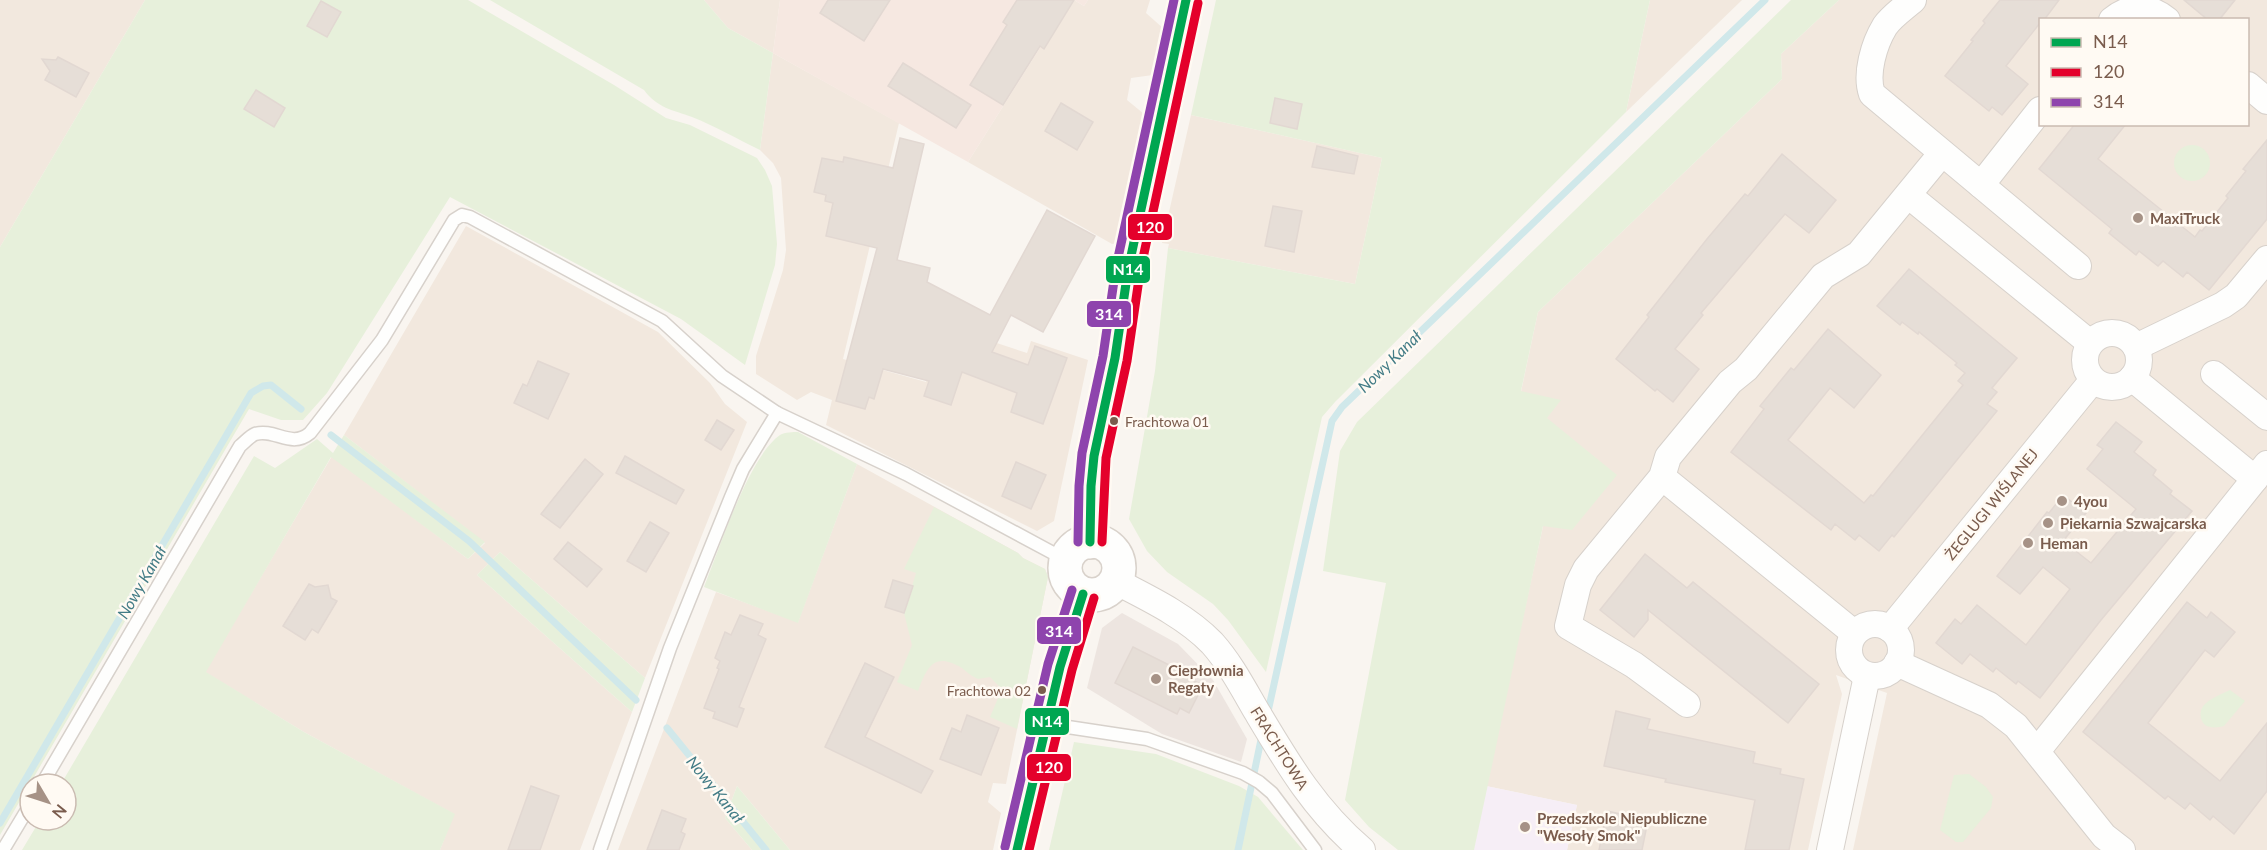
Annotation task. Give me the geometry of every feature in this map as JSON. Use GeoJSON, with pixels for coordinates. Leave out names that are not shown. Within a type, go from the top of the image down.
{"type":"FeatureCollection","features":[{"type":"Feature","properties":{"kind":"street"},"geometry":{"type":"LineString","coordinates":[[1078,551],[1100,543],[1110,548],[1116,556],[1119,566],[1115,581],[1104,593],[1083,594],[1074,589],[1065,571],[1078,551],[1094,456],[1115,358],[1128,270],[1186,0]]}},
{"type":"Feature","properties":{"kind":"street"},"geometry":{"type":"LineString","coordinates":[[1913,0],[1887,24],[1879,38],[1874,52],[1869,85],[1872,94],[2079,266]]}},
{"type":"Feature","properties":{"kind":"street"},"geometry":{"type":"LineString","coordinates":[[2115,18],[2122,13],[2142,8],[2153,10],[2164,18]]}},
{"type":"Feature","properties":{"kind":"street"},"geometry":{"type":"LineString","coordinates":[[2249,87],[2267,101]]}},
{"type":"Feature","properties":{"kind":"street"},"geometry":{"type":"LineString","coordinates":[[1981,185],[2039,111]]}},
{"type":"Feature","properties":{"kind":"street"},"geometry":{"type":"LineString","coordinates":[[1687,704],[1634,665],[1568,626],[1578,585],[1586,569],[1662,477],[1668,457],[1730,382],[1746,369],[1823,276],[1859,254],[1942,153]]}},
{"type":"Feature","properties":{"kind":"street"},"geometry":{"type":"LineString","coordinates":[[1908,195],[2090,343]]}},
{"type":"Feature","properties":{"kind":"street"},"geometry":{"type":"LineString","coordinates":[[2136,347],[2223,305],[2236,296],[2267,259]]}},
{"type":"Feature","properties":{"kind":"street"},"geometry":{"type":"LineString","coordinates":[[2109,333],[2120,334],[2136,347],[2139,357],[2138,368],[2132,378],[2122,385],[2111,387],[2100,384],[2093,380],[2085,366],[2085,354],[2090,343],[2098,336],[2109,333]]}},
{"type":"Feature","properties":{"kind":"street"},"geometry":{"type":"LineString","coordinates":[[2214,374],[2267,417]]}},
{"type":"Feature","properties":{"kind":"street"},"geometry":{"type":"LineString","coordinates":[[2037,751],[2261,472],[2132,378]]}},
{"type":"Feature","properties":{"kind":"street","name":"ŻEGLUGI WIŚLANEJ"},"geometry":{"type":"LineString","coordinates":[[1890,629],[2093,380]]}},
{"type":"Feature","properties":{"kind":"street"},"geometry":{"type":"LineString","coordinates":[[1662,477],[1854,633]]}},
{"type":"Feature","properties":{"kind":"street","name":"FRACHTOWA"},"geometry":{"type":"LineString","coordinates":[[1115,581],[1170,611],[1203,635],[1229,665],[1295,775],[1328,819],[1362,850]]}},
{"type":"Feature","properties":{"kind":"street"},"geometry":{"type":"LineString","coordinates":[[1017,850],[1060,667],[1083,594]]}},
{"type":"Feature","properties":{"kind":"street"},"geometry":{"type":"LineString","coordinates":[[1870,624],[1879,624],[1890,629],[1899,640],[1901,648],[1897,663],[1884,675],[1867,676],[1853,666],[1849,658],[1850,641],[1854,633],[1870,624]]}},
{"type":"Feature","properties":{"kind":"street"},"geometry":{"type":"LineString","coordinates":[[1897,663],[1989,705],[2016,726],[2106,845]]}},
{"type":"Feature","properties":{"kind":"street"},"geometry":{"type":"LineString","coordinates":[[1830,850],[1867,676]]}},
{"type":"Feature","properties":{"kind":"lane"},"geometry":{"type":"LineString","coordinates":[[49,772],[240,446],[256,434],[303,440],[310,434],[382,340],[454,220],[462,216],[470,217],[662,321],[722,376],[777,413],[1078,551]]}},
{"type":"Feature","properties":{"kind":"lane"},"geometry":{"type":"LineString","coordinates":[[600,850],[670,648],[731,497],[743,469],[777,413]]}},
{"type":"Feature","properties":{"kind":"lane"},"geometry":{"type":"LineString","coordinates":[[1047,724],[1147,739],[1243,773],[1272,793],[1315,850]]}},
{"type":"Feature","properties":{"kind":"lane"},"geometry":{"type":"LineString","coordinates":[[3,850],[18,825]]}},
{"type":"Feature","properties":{"kind":"shaded area"},"geometry":{"type":"Polygon","coordinates":[[[0,0],[145,0],[0,247],[0,0]]]}},
{"type":"Feature","properties":{"kind":"shaded area"},"geometry":{"type":"Polygon","coordinates":[[[704,0],[780,0],[773,53],[728,28],[704,0]]]}},
{"type":"Feature","properties":{"kind":"shaded area"},"geometry":{"type":"Polygon","coordinates":[[[780,0],[1074,0],[1044,48],[1041,46],[968,162],[773,53],[780,0]]]}},
{"type":"Feature","properties":{"kind":"shaded area"},"geometry":{"type":"Polygon","coordinates":[[[1074,0],[1084,6],[1088,0],[1150,0],[1146,13],[1164,29],[1153,75],[1131,78],[1127,100],[1144,114],[1117,243],[1112,244],[968,162],[1041,46],[1044,47],[1074,0]]]}},
{"type":"Feature","properties":{"kind":"shaded area"},"geometry":{"type":"Polygon","coordinates":[[[1074,0],[1088,0],[1084,6],[1074,0]]]}},
{"type":"Feature","properties":{"kind":"shaded area"},"geometry":{"type":"Polygon","coordinates":[[[1650,0],[1742,0],[1626,112],[1650,0]]]}},
{"type":"Feature","properties":{"kind":"shaded area"},"geometry":{"type":"Polygon","coordinates":[[[1839,0],[2267,0],[2267,850],[1853,850],[1887,693],[1836,675],[1842,694],[1808,850],[1567,850],[1577,805],[1486,786],[1549,499],[1500,490],[1538,312],[1782,79],[1781,54],[1839,0]]]}},
{"type":"Feature","properties":{"kind":"shaded area"},"geometry":{"type":"Polygon","coordinates":[[[773,53],[899,123],[843,359],[926,382],[945,326],[1027,353],[1031,341],[1088,360],[1054,521],[1037,531],[826,425],[832,400],[811,392],[797,400],[756,374],[756,356],[783,270],[786,250],[781,178],[773,163],[760,150],[773,53]]]}},
{"type":"Feature","properties":{"kind":"shaded area"},"geometry":{"type":"Polygon","coordinates":[[[1191,115],[1382,158],[1355,284],[1168,248],[1169,244],[1162,243],[1191,115]]]}},
{"type":"Feature","properties":{"kind":"shaded area"},"geometry":{"type":"Polygon","coordinates":[[[466,226],[658,332],[710,383],[725,404],[747,422],[645,678],[500,552],[477,575],[632,712],[580,850],[440,850],[454,814],[304,732],[205,672],[332,456],[468,559],[485,543],[344,435],[466,226]]]}},
{"type":"Feature","properties":{"kind":"shaded area"},"geometry":{"type":"Polygon","coordinates":[[[857,464],[1018,553],[1045,569],[1048,577],[1006,784],[993,783],[988,802],[1001,813],[993,850],[790,850],[737,786],[725,818],[752,850],[618,850],[716,592],[798,622],[857,464]]]}},
{"type":"Feature","properties":{"kind":"shaded area"},"geometry":{"type":"Polygon","coordinates":[[[1122,613],[1178,644],[1213,680],[1247,739],[1241,762],[1162,734],[1087,688],[1102,628],[1122,613]]]}},
{"type":"Feature","properties":{"kind":"shaded area","name":"Przedszkole Niepubliczne \"Wesoły Smok\""},"geometry":{"type":"Polygon","coordinates":[[[1486,786],[1577,805],[1567,850],[1474,850],[1486,786]]]}},
{"type":"Feature","properties":{"kind":"green space"},"geometry":{"type":"Polygon","coordinates":[[[145,0],[468,0],[666,118],[690,125],[757,158],[772,186],[777,244],[775,265],[745,365],[681,319],[450,197],[327,393],[303,420],[281,420],[249,409],[37,772],[18,772],[18,804],[0,835],[0,247],[145,0]]]}},
{"type":"Feature","properties":{"kind":"green space"},"geometry":{"type":"Polygon","coordinates":[[[490,0],[704,0],[728,28],[773,53],[760,150],[709,124],[660,105],[644,90],[490,0]]]}},
{"type":"Feature","properties":{"kind":"green space"},"geometry":{"type":"Polygon","coordinates":[[[1216,0],[1650,0],[1626,112],[1322,417],[1266,672],[1228,620],[1213,604],[1167,572],[1147,551],[1129,519],[1155,371],[1168,248],[1355,284],[1382,158],[1191,115],[1216,0]]]}},
{"type":"Feature","properties":{"kind":"green space"},"geometry":{"type":"Polygon","coordinates":[[[1791,0],[1839,0],[1781,54],[1782,79],[1538,312],[1521,391],[1561,400],[1547,418],[1617,475],[1572,530],[1543,526],[1474,850],[1398,850],[1369,827],[1345,800],[1386,583],[1323,571],[1340,451],[1357,422],[1791,0]]]}},
{"type":"Feature","properties":{"kind":"green space"},"geometry":{"type":"Polygon","coordinates":[[[2192,145],[2205,150],[2210,163],[2205,176],[2192,181],[2179,176],[2174,163],[2179,150],[2192,145]]]}},
{"type":"Feature","properties":{"kind":"green space"},"geometry":{"type":"Polygon","coordinates":[[[798,432],[857,464],[798,623],[704,587],[726,528],[757,462],[768,446],[780,435],[798,432]]]}},
{"type":"Feature","properties":{"kind":"green space"},"geometry":{"type":"Polygon","coordinates":[[[344,435],[485,542],[468,559],[331,457],[206,672],[304,732],[455,814],[440,850],[22,850],[33,832],[78,832],[78,772],[68,772],[254,456],[275,468],[317,439],[333,453],[344,435]]]}},
{"type":"Feature","properties":{"kind":"green space"},"geometry":{"type":"Polygon","coordinates":[[[934,507],[1045,569],[1048,577],[1017,729],[990,717],[1002,689],[990,677],[978,679],[952,663],[938,661],[928,669],[918,691],[897,682],[912,645],[904,613],[916,573],[904,569],[934,507]]]}},
{"type":"Feature","properties":{"kind":"green space"},"geometry":{"type":"Polygon","coordinates":[[[500,552],[645,678],[632,712],[477,575],[500,552]]]}},
{"type":"Feature","properties":{"kind":"green space"},"geometry":{"type":"Polygon","coordinates":[[[2230,690],[2245,701],[2224,726],[2205,725],[2201,717],[2203,706],[2230,690]]]}},
{"type":"Feature","properties":{"kind":"green space"},"geometry":{"type":"Polygon","coordinates":[[[1074,742],[1156,754],[1239,786],[1258,797],[1303,850],[1049,850],[1074,742]]]}},
{"type":"Feature","properties":{"kind":"green space"},"geometry":{"type":"Polygon","coordinates":[[[1969,774],[1986,787],[1993,797],[1991,808],[1963,842],[1956,842],[1940,830],[1954,775],[1969,774]]]}},
{"type":"Feature","properties":{"kind":"green space"},"geometry":{"type":"Polygon","coordinates":[[[737,786],[790,850],[752,850],[725,818],[737,786]]]}},
{"type":"Feature","properties":{"kind":"building"},"geometry":{"type":"Polygon","coordinates":[[[828,0],[890,0],[864,41],[820,13],[828,0]]]}},
{"type":"Feature","properties":{"kind":"building"},"geometry":{"type":"Polygon","coordinates":[[[1017,0],[1074,0],[1044,49],[1040,46],[1003,105],[970,85],[1007,25],[1003,22],[1017,0]]]}},
{"type":"Feature","properties":{"kind":"building"},"geometry":{"type":"Polygon","coordinates":[[[2000,0],[2059,0],[2046,18],[2039,18],[2039,24],[2006,66],[2028,84],[2002,115],[1992,107],[1989,111],[1945,76],[1973,41],[1971,40],[1985,23],[1983,21],[2000,0]]]}},
{"type":"Feature","properties":{"kind":"building"},"geometry":{"type":"Polygon","coordinates":[[[2184,0],[2235,0],[2221,18],[2206,18],[2184,0]]]}},
{"type":"Feature","properties":{"kind":"building"},"geometry":{"type":"Polygon","coordinates":[[[321,1],[341,12],[327,37],[307,26],[321,1]]]}},
{"type":"Feature","properties":{"kind":"building"},"geometry":{"type":"Polygon","coordinates":[[[58,57],[89,73],[76,97],[45,80],[50,71],[42,59],[56,60],[58,57]]]}},
{"type":"Feature","properties":{"kind":"building"},"geometry":{"type":"Polygon","coordinates":[[[903,63],[971,105],[956,128],[888,86],[903,63]]]}},
{"type":"Feature","properties":{"kind":"building"},"geometry":{"type":"Polygon","coordinates":[[[256,90],[285,108],[274,127],[244,109],[256,90]]]}},
{"type":"Feature","properties":{"kind":"building"},"geometry":{"type":"Polygon","coordinates":[[[1275,98],[1302,104],[1297,129],[1270,123],[1275,98]]]}},
{"type":"Feature","properties":{"kind":"building"},"geometry":{"type":"Polygon","coordinates":[[[1061,103],[1093,122],[1077,150],[1045,131],[1061,103]]]}},
{"type":"Feature","properties":{"kind":"building"},"geometry":{"type":"Polygon","coordinates":[[[2073,126],[2124,126],[2098,159],[2195,237],[2228,198],[2226,196],[2246,171],[2243,169],[2267,140],[2267,219],[2209,290],[2187,272],[2183,277],[2163,261],[2158,266],[2139,251],[2136,255],[2109,233],[2112,229],[2039,169],[2073,126]]]}},
{"type":"Feature","properties":{"kind":"building"},"geometry":{"type":"Polygon","coordinates":[[[900,138],[924,144],[897,260],[930,268],[927,282],[990,315],[1047,210],[1095,236],[1043,332],[1011,315],[992,352],[1028,365],[1035,346],[1067,358],[1043,424],[1011,412],[1017,393],[962,372],[951,405],[924,396],[929,381],[883,369],[874,399],[869,397],[865,409],[836,401],[877,248],[826,236],[833,203],[825,201],[826,195],[814,192],[822,158],[843,162],[844,157],[893,168],[900,138]]]}},
{"type":"Feature","properties":{"kind":"building"},"geometry":{"type":"Polygon","coordinates":[[[1317,146],[1358,156],[1354,174],[1312,167],[1317,146]]]}},
{"type":"Feature","properties":{"kind":"building"},"geometry":{"type":"Polygon","coordinates":[[[1782,154],[1836,200],[1809,233],[1785,214],[1701,313],[1703,315],[1675,349],[1699,369],[1673,402],[1657,389],[1655,391],[1616,359],[1649,317],[1647,315],[1707,239],[1745,194],[1748,196],[1782,154]]]}},
{"type":"Feature","properties":{"kind":"building"},"geometry":{"type":"Polygon","coordinates":[[[1273,206],[1302,211],[1294,252],[1265,246],[1273,206]]]}},
{"type":"Feature","properties":{"kind":"building"},"geometry":{"type":"Polygon","coordinates":[[[1909,269],[2017,358],[1992,388],[1997,392],[1987,404],[1997,411],[1894,537],[1892,535],[1879,551],[1859,535],[1855,540],[1835,524],[1831,530],[1731,452],[1764,409],[1760,406],[1791,368],[1794,370],[1828,329],[1881,375],[1854,408],[1830,388],[1788,440],[1864,503],[1871,495],[1873,496],[1963,385],[1958,381],[1965,373],[1955,365],[1957,363],[1919,332],[1918,334],[1902,322],[1900,325],[1877,306],[1909,269]]]}},
{"type":"Feature","properties":{"kind":"building"},"geometry":{"type":"Polygon","coordinates":[[[538,361],[569,374],[548,419],[514,403],[523,384],[527,386],[538,361]]]}},
{"type":"Feature","properties":{"kind":"building"},"geometry":{"type":"Polygon","coordinates":[[[717,420],[734,430],[721,450],[705,440],[717,420]]]}},
{"type":"Feature","properties":{"kind":"building"},"geometry":{"type":"Polygon","coordinates":[[[2116,422],[2142,442],[2134,452],[2156,470],[2153,475],[2172,491],[2170,494],[2192,511],[2101,620],[2040,698],[2018,681],[2016,684],[1996,668],[1993,672],[1970,654],[1962,664],[1936,643],[1955,619],[1961,624],[1977,605],[2026,645],[2070,589],[2043,567],[2020,594],[1997,576],[2063,495],[2086,513],[2063,541],[2091,563],[2136,509],[2087,469],[2103,449],[2097,445],[2116,422]]]}},
{"type":"Feature","properties":{"kind":"building"},"geometry":{"type":"Polygon","coordinates":[[[625,456],[684,490],[676,504],[616,473],[625,456]]]}},
{"type":"Feature","properties":{"kind":"building"},"geometry":{"type":"Polygon","coordinates":[[[585,459],[603,474],[560,528],[541,514],[585,459]]]}},
{"type":"Feature","properties":{"kind":"building"},"geometry":{"type":"Polygon","coordinates":[[[1016,462],[1046,475],[1031,509],[1002,496],[1016,462]]]}},
{"type":"Feature","properties":{"kind":"building"},"geometry":{"type":"Polygon","coordinates":[[[650,522],[669,533],[646,572],[627,561],[650,522]]]}},
{"type":"Feature","properties":{"kind":"building"},"geometry":{"type":"Polygon","coordinates":[[[568,542],[602,569],[587,587],[554,559],[568,542]]]}},
{"type":"Feature","properties":{"kind":"building"},"geometry":{"type":"Polygon","coordinates":[[[1645,554],[1687,588],[1693,582],[1819,684],[1788,723],[1648,610],[1648,620],[1634,637],[1600,610],[1645,554]]]}},
{"type":"Feature","properties":{"kind":"building"},"geometry":{"type":"Polygon","coordinates":[[[893,580],[913,586],[904,613],[885,607],[893,580]]]}},
{"type":"Feature","properties":{"kind":"building"},"geometry":{"type":"Polygon","coordinates":[[[309,584],[315,587],[328,585],[331,598],[337,601],[318,633],[312,629],[305,640],[283,626],[309,584]]]}},
{"type":"Feature","properties":{"kind":"building"},"geometry":{"type":"Polygon","coordinates":[[[2187,602],[2207,618],[2211,612],[2235,632],[2214,657],[2205,650],[2148,723],[2220,781],[2267,723],[2267,791],[2234,834],[2213,816],[2210,820],[2190,803],[2185,809],[2168,796],[2165,799],[2083,732],[2187,602]]]}},
{"type":"Feature","properties":{"kind":"building"},"geometry":{"type":"Polygon","coordinates":[[[740,615],[763,624],[758,635],[766,639],[739,707],[744,709],[737,727],[713,718],[715,712],[704,708],[719,669],[717,668],[720,661],[715,658],[725,632],[731,635],[740,615]]]}},
{"type":"Feature","properties":{"kind":"building","name":"Ciepłownia Regaty"},"geometry":{"type":"Polygon","coordinates":[[[1133,647],[1195,678],[1194,681],[1203,685],[1189,713],[1180,708],[1177,714],[1115,683],[1133,647]]]}},
{"type":"Feature","properties":{"kind":"building"},"geometry":{"type":"Polygon","coordinates":[[[865,663],[894,677],[865,737],[933,771],[921,793],[825,747],[865,663]]]}},
{"type":"Feature","properties":{"kind":"building"},"geometry":{"type":"Polygon","coordinates":[[[1616,711],[1650,719],[1647,729],[1755,752],[1753,763],[1781,769],[1780,774],[1804,779],[1789,850],[1745,850],[1755,800],[1665,782],[1666,779],[1604,766],[1616,711]]]}},
{"type":"Feature","properties":{"kind":"building"},"geometry":{"type":"Polygon","coordinates":[[[967,715],[999,728],[981,775],[940,759],[952,728],[961,732],[967,715]]]}},
{"type":"Feature","properties":{"kind":"building"},"geometry":{"type":"Polygon","coordinates":[[[531,786],[559,796],[540,850],[508,850],[531,786]]]}},
{"type":"Feature","properties":{"kind":"building"},"geometry":{"type":"Polygon","coordinates":[[[662,810],[686,819],[681,832],[685,834],[679,850],[647,850],[662,810]]]}},
{"type":"Feature","properties":{"kind":"building"},"geometry":{"type":"Polygon","coordinates":[[[1607,811],[1648,820],[1642,850],[1599,850],[1607,811]]]}},
{"type":"Feature","properties":{"kind":"waterway","name":"Nowy Kanał"},"geometry":{"type":"LineString","coordinates":[[1267,716],[1332,421],[1342,407],[1765,0]]}},
{"type":"Feature","properties":{"kind":"waterway","name":"Nowy Kanał"},"geometry":{"type":"LineString","coordinates":[[0,823],[251,393],[263,386],[271,385],[301,409]]}},
{"type":"Feature","properties":{"kind":"waterway","name":"Nowy Kanał"},"geometry":{"type":"LineString","coordinates":[[331,435],[469,541],[636,700]]}},
{"type":"Feature","properties":{"kind":"waterway","name":"Nowy Kanał"},"geometry":{"type":"LineString","coordinates":[[667,728],[766,850]]}},
{"type":"Feature","properties":{"kind":"waterway","name":"Nowy Kanał"},"geometry":{"type":"LineString","coordinates":[[1238,850],[1262,735]]}},
{"type":"Feature","properties":{"kind":"transit line","name":"314"},"geometry":{"type":"LineString","coordinates":[[1078,542],[1082,453],[1103,356],[1116,267],[1174,0]]}},
{"type":"Feature","properties":{"kind":"transit line","name":"N14"},"geometry":{"type":"LineString","coordinates":[[1090,542],[1094,456],[1115,358],[1128,270],[1186,0]]}},
{"type":"Feature","properties":{"kind":"transit line","name":"120"},"geometry":{"type":"LineString","coordinates":[[1102,542],[1106,458],[1127,361],[1140,272],[1198,3]]}},
{"type":"Feature","properties":{"kind":"transit line","name":"314"},"geometry":{"type":"LineString","coordinates":[[1005,847],[1048,664],[1072,590]]}},
{"type":"Feature","properties":{"kind":"transit line","name":"N14"},"geometry":{"type":"LineString","coordinates":[[1017,850],[1060,667],[1083,594]]}},
{"type":"Feature","properties":{"kind":"transit line","name":"120"},"geometry":{"type":"LineString","coordinates":[[1029,850],[1072,670],[1094,598]]}},
{"type":"Feature","properties":{"kind":"place","name":"MaxiTruck"},"geometry":{"type":"Point","coordinates":[2138,218]}},
{"type":"Feature","properties":{"kind":"place","name":"Frachtowa 01"},"geometry":{"type":"Point","coordinates":[1114,421]}},
{"type":"Feature","properties":{"kind":"place","name":"4you"},"geometry":{"type":"Point","coordinates":[2062,501]}},
{"type":"Feature","properties":{"kind":"place","name":"Piekarnia Szwajcarska"},"geometry":{"type":"Point","coordinates":[2048,523]}},
{"type":"Feature","properties":{"kind":"place","name":"Heman"},"geometry":{"type":"Point","coordinates":[2028,543]}},
{"type":"Feature","properties":{"kind":"place","name":"Ciepłownia Regaty"},"geometry":{"type":"Point","coordinates":[1156,679]}},
{"type":"Feature","properties":{"kind":"place","name":"Frachtowa 02"},"geometry":{"type":"Point","coordinates":[1042,690]}},
{"type":"Feature","properties":{"kind":"place","name":"Przedszkole Niepubliczne \"Wesoły Smok\""},"geometry":{"type":"Point","coordinates":[1525,827]}}]}
